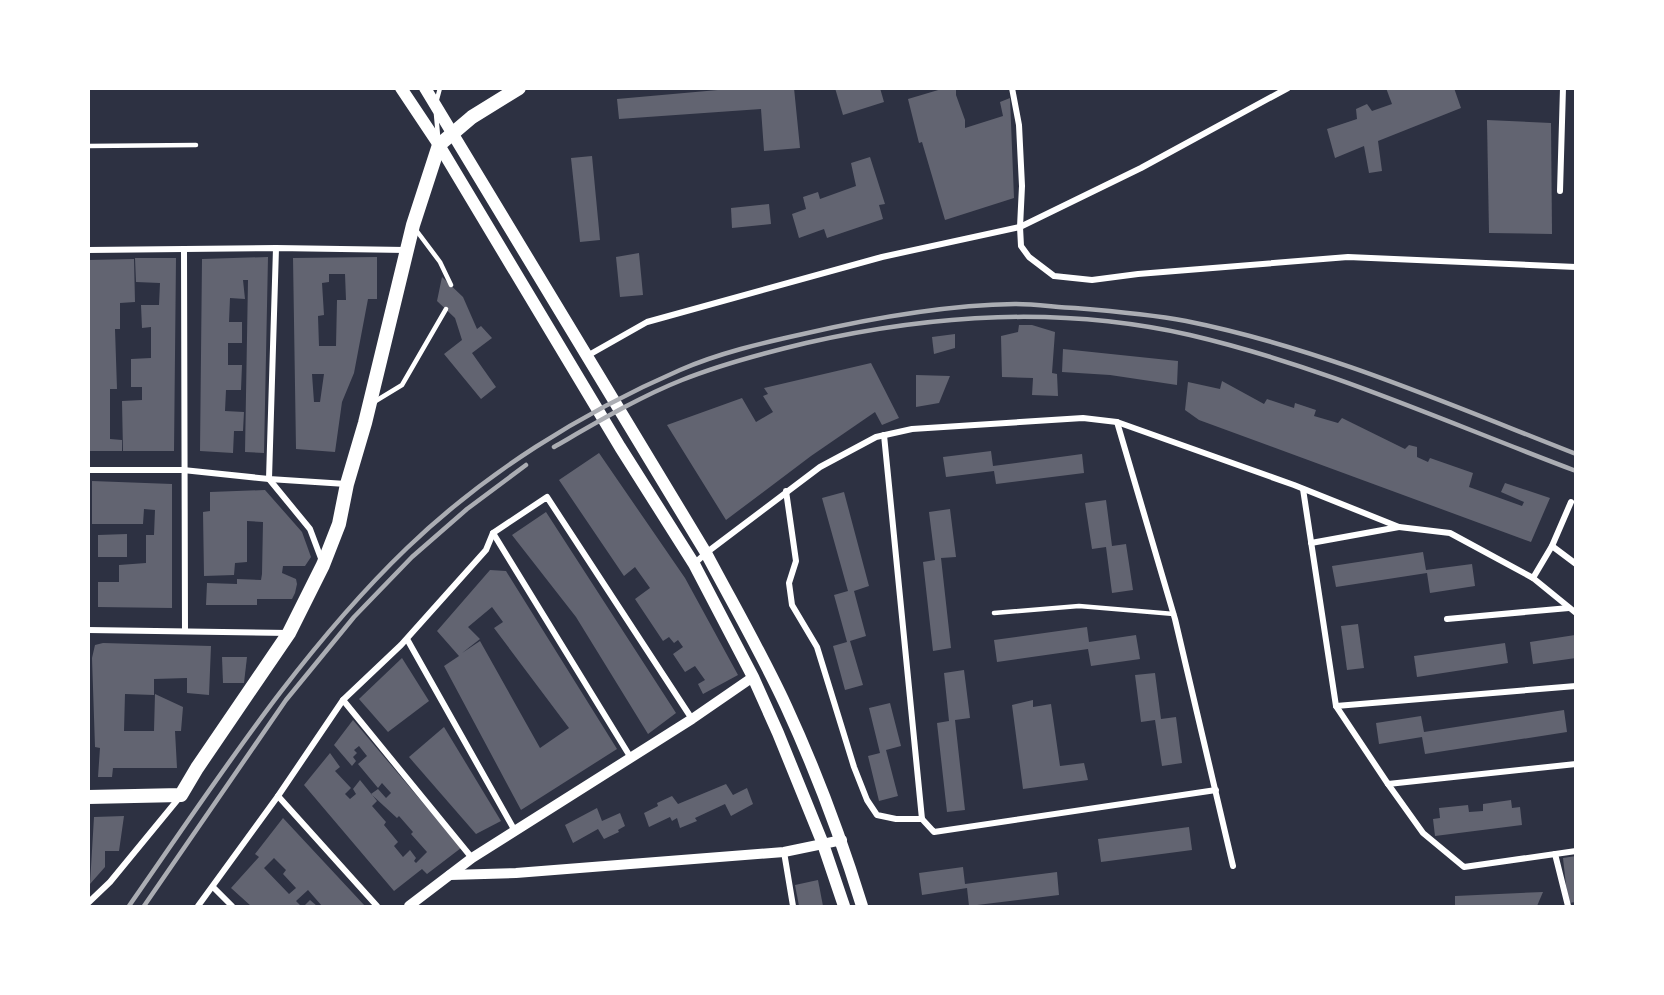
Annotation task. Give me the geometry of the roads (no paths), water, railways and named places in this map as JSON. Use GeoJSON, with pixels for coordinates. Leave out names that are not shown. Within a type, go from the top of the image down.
{"type":"FeatureCollection","features":[{"type":"Feature","properties":{"kind":"main road"},"geometry":{"type":"LineString","coordinates":[[401,88],[439,145],[579,381],[694,564],[753,677],[823,844],[844,906]]}},
{"type":"Feature","properties":{"kind":"main road"},"geometry":{"type":"LineString","coordinates":[[424,88],[706,553],[786,705],[842,840],[862,906]]}},
{"type":"Feature","properties":{"kind":"main road"},"geometry":{"type":"LineString","coordinates":[[88,797],[181,795],[290,633],[323,564],[339,524],[406,250],[439,145],[472,117],[519,88]]}},
{"type":"Feature","properties":{"kind":"street"},"geometry":{"type":"LineString","coordinates":[[1012,88],[1019,135],[1022,186],[1021,246],[1029,257],[1054,276],[1092,280],[1138,274],[1348,257],[1575,267]]}},
{"type":"Feature","properties":{"kind":"street"},"geometry":{"type":"LineString","coordinates":[[587,356],[647,322],[882,257],[1020,227],[1141,168],[1288,88]]}},
{"type":"Feature","properties":{"kind":"street"},"geometry":{"type":"LineString","coordinates":[[1560,191],[1563,88]]}},
{"type":"Feature","properties":{"kind":"street"},"geometry":{"type":"LineString","coordinates":[[88,250],[276,248],[406,250]]}},
{"type":"Feature","properties":{"kind":"street"},"geometry":{"type":"LineString","coordinates":[[276,248],[269,479],[310,530],[323,564]]}},
{"type":"Feature","properties":{"kind":"street"},"geometry":{"type":"LineString","coordinates":[[184,249],[185,631]]}},
{"type":"Feature","properties":{"kind":"street"},"geometry":{"type":"LineString","coordinates":[[694,564],[820,467],[876,437],[912,429],[1083,418],[1117,422],[1303,489],[1399,527],[1450,533],[1533,578],[1575,613]]}},
{"type":"Feature","properties":{"kind":"street"},"geometry":{"type":"LineString","coordinates":[[1117,422],[1174,614],[1233,866]]}},
{"type":"Feature","properties":{"kind":"street"},"geometry":{"type":"LineString","coordinates":[[884,435],[922,819],[934,832],[1216,790]]}},
{"type":"Feature","properties":{"kind":"street"},"geometry":{"type":"LineString","coordinates":[[88,470],[183,470],[347,484]]}},
{"type":"Feature","properties":{"kind":"street"},"geometry":{"type":"LineString","coordinates":[[1303,489],[1336,705],[1423,833],[1464,867],[1575,851]]}},
{"type":"Feature","properties":{"kind":"street"},"geometry":{"type":"LineString","coordinates":[[786,491],[796,561],[789,583],[792,605],[817,647],[854,767],[867,800],[877,815],[896,819],[922,819]]}},
{"type":"Feature","properties":{"kind":"street"},"geometry":{"type":"LineString","coordinates":[[198,906],[278,796],[343,700],[407,639],[486,550],[493,533],[547,497],[692,719]]}},
{"type":"Feature","properties":{"kind":"street"},"geometry":{"type":"LineString","coordinates":[[1533,578],[1552,546],[1572,502]]}},
{"type":"Feature","properties":{"kind":"street"},"geometry":{"type":"LineString","coordinates":[[1311,543],[1399,527]]}},
{"type":"Feature","properties":{"kind":"street"},"geometry":{"type":"LineString","coordinates":[[493,533],[631,758]]}},
{"type":"Feature","properties":{"kind":"street"},"geometry":{"type":"LineString","coordinates":[[1552,546],[1575,564]]}},
{"type":"Feature","properties":{"kind":"street"},"geometry":{"type":"LineString","coordinates":[[1447,619],[1569,608]]}},
{"type":"Feature","properties":{"kind":"street"},"geometry":{"type":"LineString","coordinates":[[88,630],[290,633]]}},
{"type":"Feature","properties":{"kind":"street"},"geometry":{"type":"LineString","coordinates":[[407,639],[515,831]]}},
{"type":"Feature","properties":{"kind":"street"},"geometry":{"type":"LineString","coordinates":[[409,906],[472,858],[692,719],[753,677]]}},
{"type":"Feature","properties":{"kind":"street"},"geometry":{"type":"LineString","coordinates":[[1336,705],[1575,686]]}},
{"type":"Feature","properties":{"kind":"street"},"geometry":{"type":"LineString","coordinates":[[343,700],[472,858]]}},
{"type":"Feature","properties":{"kind":"street"},"geometry":{"type":"LineString","coordinates":[[1388,784],[1575,764]]}},
{"type":"Feature","properties":{"kind":"street"},"geometry":{"type":"LineString","coordinates":[[88,903],[110,882],[181,795]]}},
{"type":"Feature","properties":{"kind":"street"},"geometry":{"type":"LineString","coordinates":[[278,796],[377,906]]}},
{"type":"Feature","properties":{"kind":"street"},"geometry":{"type":"LineString","coordinates":[[450,875],[516,873],[784,852],[842,840]]}},
{"type":"Feature","properties":{"kind":"street"},"geometry":{"type":"LineString","coordinates":[[784,852],[793,906]]}},
{"type":"Feature","properties":{"kind":"street"},"geometry":{"type":"LineString","coordinates":[[1555,854],[1568,906]]}},
{"type":"Feature","properties":{"kind":"street"},"geometry":{"type":"LineString","coordinates":[[213,887],[232,906]]}},
{"type":"Feature","properties":{"kind":"lane"},"geometry":{"type":"LineString","coordinates":[[439,145],[435,106],[440,88]]}},
{"type":"Feature","properties":{"kind":"lane"},"geometry":{"type":"LineString","coordinates":[[88,147],[196,145]]}},
{"type":"Feature","properties":{"kind":"lane"},"geometry":{"type":"LineString","coordinates":[[413,225],[440,262],[451,285]]}},
{"type":"Feature","properties":{"kind":"lane"},"geometry":{"type":"LineString","coordinates":[[369,405],[402,385],[446,309]]}},
{"type":"Feature","properties":{"kind":"lane"},"geometry":{"type":"LineString","coordinates":[[994,613],[1079,606],[1174,614]]}},
{"type":"Feature","properties":{"kind":"railway"},"geometry":{"type":"LineString","coordinates":[[129,906],[259,720],[330,631],[367,588],[407,548],[437,521],[502,470],[571,425],[643,387],[680,370],[725,354],[772,341],[908,313],[1022,304],[1103,310],[1186,321],[1286,346],[1384,379],[1576,454]]}},
{"type":"Feature","properties":{"kind":"railway"},"geometry":{"type":"LineString","coordinates":[[554,447],[649,394],[712,369],[759,355],[806,343],[902,325],[998,317],[1046,317],[1142,326],[1240,348],[1337,379],[1576,471]]}},
{"type":"Feature","properties":{"kind":"railway"},"geometry":{"type":"LineString","coordinates":[[144,906],[286,700],[354,617],[412,557],[467,509],[526,465]]}}]}
